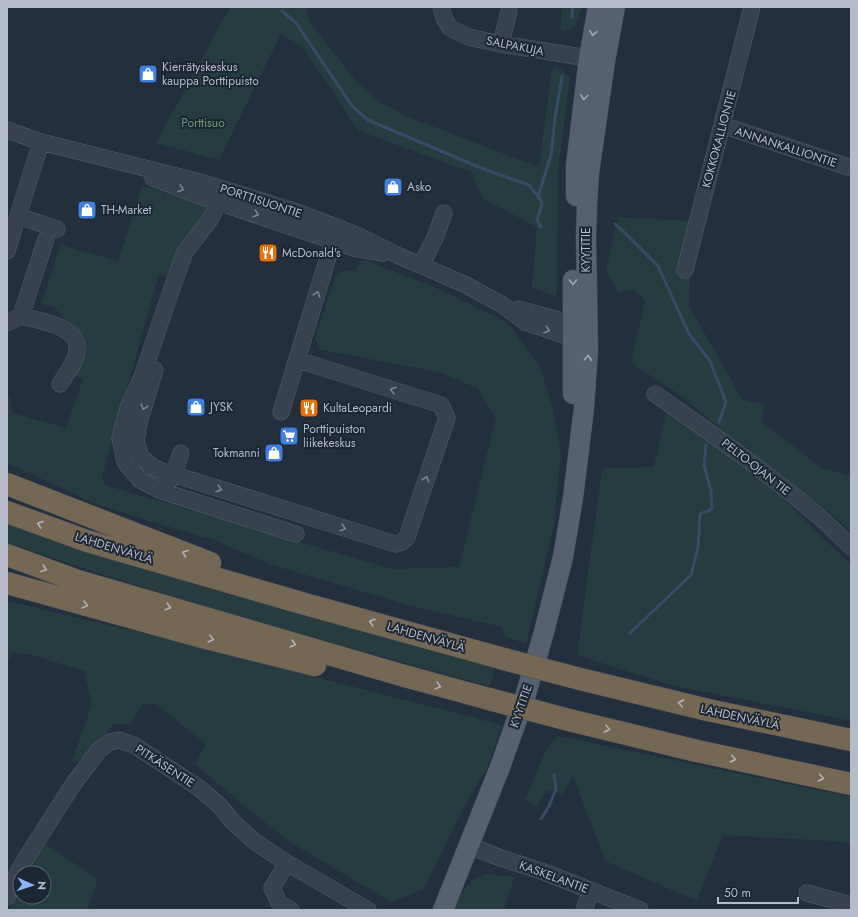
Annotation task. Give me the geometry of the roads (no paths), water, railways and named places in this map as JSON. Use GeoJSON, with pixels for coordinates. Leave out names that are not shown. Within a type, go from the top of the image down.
{"type":"FeatureCollection","features":[{"type":"Feature","properties":{"kind":"highway"},"geometry":{"type":"LineString","coordinates":[[7,484],[235,572],[305,604]]}},
{"type":"Feature","properties":{"kind":"highway","name":"LAHDENVÄYLÄ"},"geometry":{"type":"LineString","coordinates":[[7,512],[87,540],[305,604],[504,659],[708,710],[851,740]]}},
{"type":"Feature","properties":{"kind":"highway"},"geometry":{"type":"LineString","coordinates":[[7,556],[78,581],[401,676],[569,720],[697,751],[851,784]]}},
{"type":"Feature","properties":{"kind":"highway"},"geometry":{"type":"LineString","coordinates":[[7,583],[198,636],[341,671],[401,676]]}},
{"type":"Feature","properties":{"kind":"main road","name":"KYYTITIE"},"geometry":{"type":"LineString","coordinates":[[443,910],[500,767],[525,697],[544,632],[563,557],[584,408],[578,332],[587,300],[587,203],[597,59],[598,7]]}},
{"type":"Feature","properties":{"kind":"main road","name":"KYYTITIE"},"geometry":{"type":"LineString","coordinates":[[597,59],[615,7]]}},
{"type":"Feature","properties":{"kind":"street","name":"SALPAKUJA"},"geometry":{"type":"LineString","coordinates":[[441,7],[444,18],[450,28],[468,37],[501,44],[597,59]]}},
{"type":"Feature","properties":{"kind":"street","name":"KOKKOKALLIONTIE"},"geometry":{"type":"LineString","coordinates":[[685,270],[752,7]]}},
{"type":"Feature","properties":{"kind":"street"},"geometry":{"type":"LineString","coordinates":[[501,44],[509,11]]}},
{"type":"Feature","properties":{"kind":"street","name":"ANNANKALLIONTIE"},"geometry":{"type":"LineString","coordinates":[[722,125],[851,168]]}},
{"type":"Feature","properties":{"kind":"street","name":"PORTTISUONTIE"},"geometry":{"type":"LineString","coordinates":[[7,130],[41,142],[168,173],[221,195],[287,209],[335,234],[354,248],[397,255],[421,265],[501,304],[525,322],[578,332]]}},
{"type":"Feature","properties":{"kind":"street"},"geometry":{"type":"LineString","coordinates":[[7,251],[41,142]]}},
{"type":"Feature","properties":{"kind":"street"},"geometry":{"type":"LineString","coordinates":[[221,195],[209,221],[185,252],[142,378],[128,408],[120,438],[125,462],[140,480],[161,491],[296,534]]}},
{"type":"Feature","properties":{"kind":"street"},"geometry":{"type":"LineString","coordinates":[[421,265],[435,238],[444,213]]}},
{"type":"Feature","properties":{"kind":"street"},"geometry":{"type":"LineString","coordinates":[[18,216],[52,234],[14,319],[60,326],[70,332],[76,340],[77,351],[75,359],[60,384]]}},
{"type":"Feature","properties":{"kind":"street"},"geometry":{"type":"LineString","coordinates":[[281,412],[335,234]]}},
{"type":"Feature","properties":{"kind":"street"},"geometry":{"type":"LineString","coordinates":[[182,477],[395,544],[402,542],[407,537],[446,418],[441,405],[298,360]]}},
{"type":"Feature","properties":{"kind":"street"},"geometry":{"type":"LineString","coordinates":[[155,370],[139,422],[136,440],[142,457],[154,468],[165,472]]}},
{"type":"Feature","properties":{"kind":"street","name":"PELTO-OJAN TIE"},"geometry":{"type":"LineString","coordinates":[[655,394],[720,439],[761,470],[812,510],[851,547]]}},
{"type":"Feature","properties":{"kind":"street"},"geometry":{"type":"LineString","coordinates":[[161,491],[173,476],[181,453]]}},
{"type":"Feature","properties":{"kind":"street","name":"PITKÄSENTIE"},"geometry":{"type":"LineString","coordinates":[[7,897],[26,858],[74,783],[99,750],[110,742],[119,740],[134,745],[199,788],[215,800],[233,822],[254,841],[287,863],[368,910]]}},
{"type":"Feature","properties":{"kind":"street","name":"KASKELANTIE"},"geometry":{"type":"LineString","coordinates":[[468,845],[640,910]]}},
{"type":"Feature","properties":{"kind":"street"},"geometry":{"type":"LineString","coordinates":[[287,863],[272,888],[279,902],[291,910]]}},
{"type":"Feature","properties":{"kind":"street"},"geometry":{"type":"LineString","coordinates":[[584,910],[591,891]]}},
{"type":"Feature","properties":{"kind":"street"},"geometry":{"type":"LineString","coordinates":[[807,893],[851,905]]}},
{"type":"Feature","properties":{"kind":"waterway"},"geometry":{"type":"LineString","coordinates":[[572,17],[573,7]]}},
{"type":"Feature","properties":{"kind":"waterway"},"geometry":{"type":"LineString","coordinates":[[282,11],[296,23],[352,106],[368,120],[486,170],[529,185],[542,202],[537,220],[541,227]]}},
{"type":"Feature","properties":{"kind":"waterway"},"geometry":{"type":"LineString","coordinates":[[538,197],[551,155],[555,118],[562,77]]}},
{"type":"Feature","properties":{"kind":"waterway"},"geometry":{"type":"LineString","coordinates":[[615,224],[658,266],[689,334],[710,361],[726,402],[719,422]]}},
{"type":"Feature","properties":{"kind":"waterway"},"geometry":{"type":"LineString","coordinates":[[630,633],[691,575],[698,547],[700,514],[712,509],[711,491],[704,465],[706,445]]}},
{"type":"Feature","properties":{"kind":"waterway"},"geometry":{"type":"LineString","coordinates":[[541,819],[549,806],[556,789],[554,775]]}},
{"type":"Feature","properties":{"kind":"place","name":"Kierrätyskeskus kauppa Porttipuisto"},"geometry":{"type":"Point","coordinates":[148,74]}},
{"type":"Feature","properties":{"kind":"place","name":"Asko"},"geometry":{"type":"Point","coordinates":[393,187]}},
{"type":"Feature","properties":{"kind":"place","name":"TH-Market"},"geometry":{"type":"Point","coordinates":[87,210]}},
{"type":"Feature","properties":{"kind":"place","name":"McDonald's"},"geometry":{"type":"Point","coordinates":[268,253]}},
{"type":"Feature","properties":{"kind":"place","name":"JYSK"},"geometry":{"type":"Point","coordinates":[196,407]}},
{"type":"Feature","properties":{"kind":"place","name":"KultaLeopardi"},"geometry":{"type":"Point","coordinates":[309,408]}},
{"type":"Feature","properties":{"kind":"place","name":"Porttipuiston liikekeskus"},"geometry":{"type":"Point","coordinates":[289,436]}},
{"type":"Feature","properties":{"kind":"place","name":"Tokmanni"},"geometry":{"type":"Point","coordinates":[274,453]}},
{"type":"Feature","properties":{"kind":"park label","name":"Porttisuo"},"geometry":{"type":"Point","coordinates":[203,123]}}]}
